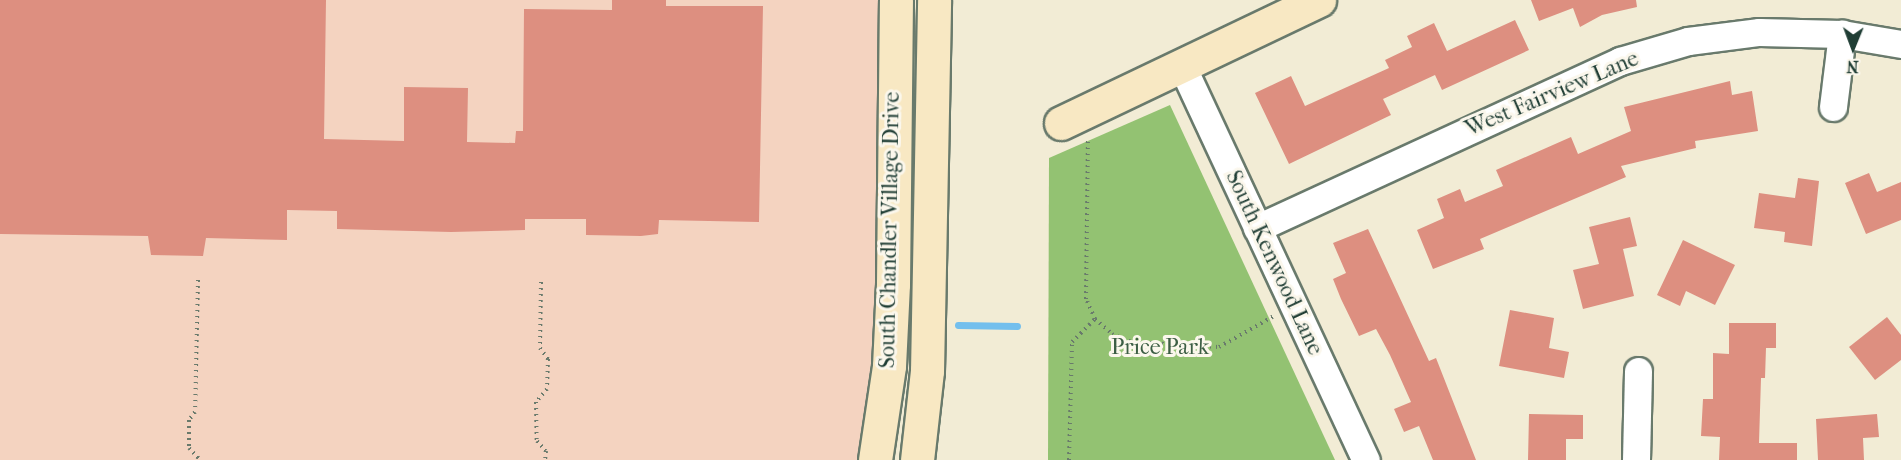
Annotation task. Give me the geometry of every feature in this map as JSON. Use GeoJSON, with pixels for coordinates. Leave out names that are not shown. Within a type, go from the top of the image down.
{"type":"FeatureCollection","features":[{"type":"Feature","properties":{"kind":"street","name":"South Chandler Village Drive"},"geometry":{"type":"LineString","coordinates":[[874,460],[889,366],[896,0]]}},
{"type":"Feature","properties":{"kind":"street","name":"South Chandler Village Drive"},"geometry":{"type":"LineString","coordinates":[[917,460],[929,328],[934,0]]}},
{"type":"Feature","properties":{"kind":"street"},"geometry":{"type":"LineString","coordinates":[[1070,119],[1319,0]]}},
{"type":"Feature","properties":{"kind":"street","name":"West Fairview Lane"},"geometry":{"type":"LineString","coordinates":[[1257,228],[1620,61],[1688,41],[1759,32],[1842,33],[1901,44]]}},
{"type":"Feature","properties":{"kind":"street"},"geometry":{"type":"LineString","coordinates":[[1833,107],[1842,33]]}},
{"type":"Feature","properties":{"kind":"street","name":"South Kenwood Lane"},"geometry":{"type":"LineString","coordinates":[[1182,66],[1366,460]]}},
{"type":"Feature","properties":{"kind":"street"},"geometry":{"type":"LineString","coordinates":[[1636,460],[1638,371]]}},
{"type":"Feature","properties":{"kind":"path"},"geometry":{"type":"LineString","coordinates":[[1070,119],[1088,131],[1086,299],[1095,319],[1112,334],[1132,342],[1219,347],[1293,306]]}},
{"type":"Feature","properties":{"kind":"path"},"geometry":{"type":"LineString","coordinates":[[198,280],[195,412],[189,420],[189,448],[200,460]]}},
{"type":"Feature","properties":{"kind":"path"},"geometry":{"type":"LineString","coordinates":[[541,282],[540,348],[548,359],[548,389],[536,402],[537,441],[546,451],[545,460]]}},
{"type":"Feature","properties":{"kind":"path"},"geometry":{"type":"LineString","coordinates":[[1069,460],[1072,342],[1095,319]]}},
{"type":"Feature","properties":{"kind":"shaded area"},"geometry":{"type":"Polygon","coordinates":[[[0,0],[883,0],[874,392],[862,460],[0,460],[0,0]]]}},
{"type":"Feature","properties":{"kind":"green space","name":"Price Park"},"geometry":{"type":"Polygon","coordinates":[[[1170,105],[1335,460],[1048,460],[1049,158],[1170,105]]]}},
{"type":"Feature","properties":{"kind":"building"},"geometry":{"type":"Polygon","coordinates":[[[0,0],[326,0],[324,139],[404,141],[404,87],[468,88],[467,142],[515,143],[516,131],[523,131],[524,9],[612,10],[612,0],[666,0],[666,6],[763,6],[759,222],[659,220],[658,234],[641,236],[586,235],[586,219],[525,219],[525,230],[451,232],[337,229],[337,211],[287,210],[287,240],[206,238],[203,256],[151,255],[148,236],[0,234],[0,0]]]}},
{"type":"Feature","properties":{"kind":"building"},"geometry":{"type":"Polygon","coordinates":[[[1531,0],[1636,0],[1637,7],[1602,15],[1580,27],[1573,8],[1539,21],[1531,0]]]}},
{"type":"Feature","properties":{"kind":"building"},"geometry":{"type":"Polygon","coordinates":[[[1515,20],[1529,50],[1442,90],[1435,75],[1383,99],[1391,115],[1289,164],[1255,93],[1291,76],[1305,106],[1389,68],[1385,60],[1412,47],[1407,36],[1434,23],[1447,51],[1515,20]]]}},
{"type":"Feature","properties":{"kind":"building"},"geometry":{"type":"Polygon","coordinates":[[[1730,81],[1732,95],[1752,91],[1758,131],[1695,141],[1696,148],[1621,166],[1626,177],[1480,239],[1484,249],[1433,269],[1417,230],[1444,218],[1437,199],[1460,189],[1465,202],[1503,186],[1496,170],[1571,137],[1578,154],[1631,131],[1624,107],[1730,81]]]}},
{"type":"Feature","properties":{"kind":"building"},"geometry":{"type":"Polygon","coordinates":[[[1869,173],[1877,192],[1901,182],[1901,220],[1866,234],[1845,183],[1869,173]]]}},
{"type":"Feature","properties":{"kind":"building"},"geometry":{"type":"Polygon","coordinates":[[[1798,178],[1819,181],[1812,246],[1784,242],[1785,232],[1754,228],[1759,193],[1795,198],[1798,178]]]}},
{"type":"Feature","properties":{"kind":"building"},"geometry":{"type":"Polygon","coordinates":[[[1630,217],[1637,246],[1623,249],[1634,296],[1583,309],[1573,270],[1599,264],[1589,227],[1630,217]]]}},
{"type":"Feature","properties":{"kind":"building"},"geometry":{"type":"Polygon","coordinates":[[[1368,229],[1429,361],[1436,358],[1476,460],[1433,460],[1419,426],[1404,432],[1394,409],[1411,402],[1390,355],[1376,329],[1359,336],[1341,299],[1333,279],[1346,273],[1333,243],[1368,229]]]}},
{"type":"Feature","properties":{"kind":"building"},"geometry":{"type":"Polygon","coordinates":[[[1683,240],[1735,265],[1715,305],[1686,291],[1680,306],[1657,295],[1683,240]]]}},
{"type":"Feature","properties":{"kind":"building"},"geometry":{"type":"Polygon","coordinates":[[[1510,310],[1554,318],[1549,348],[1569,352],[1564,378],[1499,366],[1510,310]]]}},
{"type":"Feature","properties":{"kind":"building"},"geometry":{"type":"Polygon","coordinates":[[[1887,317],[1901,335],[1901,360],[1875,380],[1849,347],[1887,317]]]}},
{"type":"Feature","properties":{"kind":"building"},"geometry":{"type":"Polygon","coordinates":[[[1729,323],[1776,323],[1776,348],[1766,348],[1765,378],[1761,378],[1759,443],[1797,443],[1797,460],[1719,460],[1720,437],[1701,436],[1703,399],[1713,399],[1713,353],[1729,354],[1729,323]]]}},
{"type":"Feature","properties":{"kind":"building"},"geometry":{"type":"Polygon","coordinates":[[[1529,414],[1583,415],[1583,439],[1566,439],[1566,460],[1528,460],[1529,414]]]}},
{"type":"Feature","properties":{"kind":"building"},"geometry":{"type":"Polygon","coordinates":[[[1877,414],[1879,437],[1863,438],[1864,460],[1818,460],[1816,419],[1877,414]]]}},
{"type":"Feature","properties":{"kind":"waterway"},"geometry":{"type":"LineString","coordinates":[[958,325],[1017,326]]}}]}
